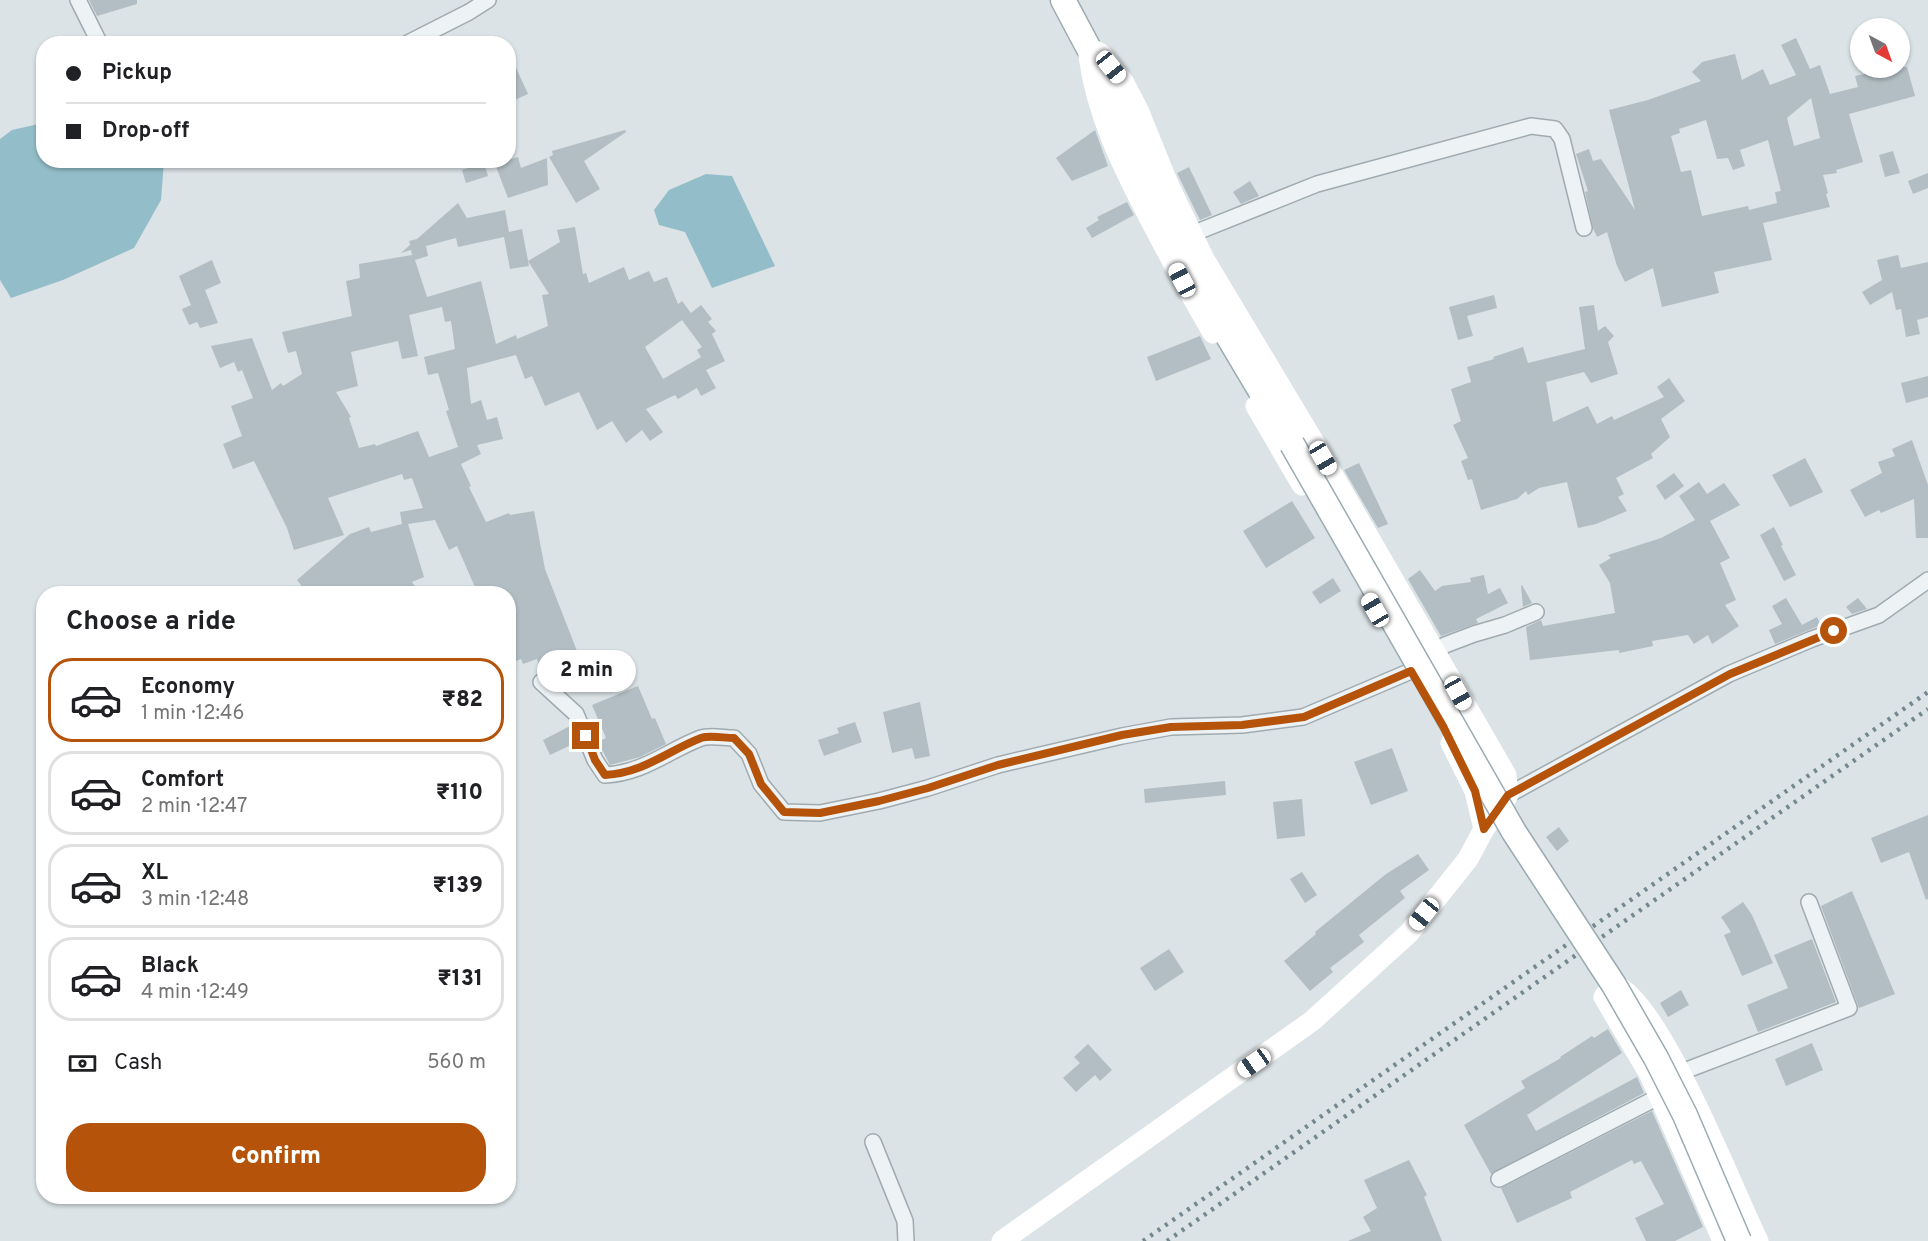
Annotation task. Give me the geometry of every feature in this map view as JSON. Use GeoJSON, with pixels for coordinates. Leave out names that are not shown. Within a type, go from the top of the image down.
{"type":"FeatureCollection","features":[{"type":"Feature","properties":{"kind":"main road"},"geometry":{"type":"LineString","coordinates":[[1063,0],[1105,79],[1170,228],[1216,316],[1514,832],[1614,985],[1656,1058],[1685,1115],[1739,1241]]}},
{"type":"Feature","properties":{"kind":"main road"},"geometry":{"type":"LineString","coordinates":[[1002,1241],[1312,1022],[1409,933],[1468,859],[1484,829],[1508,795],[1506,775],[1300,419],[1204,259],[1124,83],[1101,54],[1088,48]]}},
{"type":"Feature","properties":{"kind":"main road"},"geometry":{"type":"LineString","coordinates":[[1088,48],[1101,113],[1120,160],[1182,280],[1443,726],[1475,791],[1484,829]]}},
{"type":"Feature","properties":{"kind":"main road"},"geometry":{"type":"LineString","coordinates":[[1723,1241],[1650,1075],[1604,997],[1609,990],[1617,986],[1624,989],[1641,1007],[1657,1029],[1758,1241]]}},
{"type":"Feature","properties":{"kind":"street"},"geometry":{"type":"LineString","coordinates":[[78,0],[96,36]]}},
{"type":"Feature","properties":{"kind":"street"},"geometry":{"type":"LineString","coordinates":[[422,36],[488,0]]}},
{"type":"Feature","properties":{"kind":"street"},"geometry":{"type":"LineString","coordinates":[[1192,234],[1317,184],[1531,126],[1555,129],[1562,139],[1584,228]]}},
{"type":"Feature","properties":{"kind":"street"},"geometry":{"type":"LineString","coordinates":[[1508,795],[1730,674],[1812,639],[1879,615],[1928,580]]}},
{"type":"Feature","properties":{"kind":"street"},"geometry":{"type":"LineString","coordinates":[[541,682],[576,714],[595,760],[605,775],[623,774],[654,763],[703,737],[734,738],[749,754],[761,784],[784,812],[820,813],[928,788],[998,765],[1122,735],[1171,727],[1242,725],[1304,717],[1411,671],[1445,645],[1536,612]]}},
{"type":"Feature","properties":{"kind":"street"},"geometry":{"type":"LineString","coordinates":[[1499,1179],[1659,1097],[1682,1078],[1849,1008],[1809,902]]}},
{"type":"Feature","properties":{"kind":"street"},"geometry":{"type":"LineString","coordinates":[[873,1142],[905,1221],[906,1241]]}},
{"type":"Feature","properties":{"kind":"water"},"geometry":{"type":"Polygon","coordinates":[[[36,125],[36,168],[163,168],[161,200],[134,248],[63,280],[11,298],[0,280],[0,139],[12,130],[36,125]]]}},
{"type":"Feature","properties":{"kind":"water"},"geometry":{"type":"Polygon","coordinates":[[[706,174],[732,176],[775,266],[712,288],[685,232],[659,225],[654,210],[669,190],[706,174]]]}},
{"type":"Feature","properties":{"kind":"building"},"geometry":{"type":"Polygon","coordinates":[[[89,0],[137,0],[137,4],[97,16],[89,0]]]}},
{"type":"Feature","properties":{"kind":"building"},"geometry":{"type":"Polygon","coordinates":[[[1796,38],[1810,69],[1820,65],[1830,94],[1858,87],[1856,78],[1910,78],[1915,96],[1849,114],[1863,162],[1836,170],[1837,173],[1823,175],[1830,207],[1763,223],[1772,260],[1714,272],[1719,293],[1662,307],[1653,268],[1625,282],[1617,266],[1607,232],[1597,237],[1593,228],[1585,192],[1588,191],[1576,154],[1589,149],[1593,161],[1601,159],[1635,210],[1609,110],[1648,100],[1701,81],[1692,72],[1702,62],[1735,54],[1742,80],[1763,69],[1770,85],[1796,75],[1781,45],[1796,38]],[[1811,98],[1787,118],[1794,146],[1820,138],[1811,98]],[[1706,120],[1679,129],[1680,133],[1671,136],[1681,172],[1691,170],[1702,216],[1748,206],[1749,210],[1777,203],[1775,192],[1781,191],[1768,140],[1740,150],[1745,166],[1733,170],[1728,158],[1717,159],[1706,120]]]}},
{"type":"Feature","properties":{"kind":"building"},"geometry":{"type":"Polygon","coordinates":[[[516,68],[528,94],[516,99],[516,68]]]}},
{"type":"Feature","properties":{"kind":"building"},"geometry":{"type":"Polygon","coordinates":[[[625,130],[626,132],[584,161],[600,189],[576,203],[549,157],[553,155],[552,151],[625,130]]]}},
{"type":"Feature","properties":{"kind":"building"},"geometry":{"type":"Polygon","coordinates":[[[1095,130],[1108,166],[1072,181],[1056,158],[1095,130]]]}},
{"type":"Feature","properties":{"kind":"building"},"geometry":{"type":"Polygon","coordinates":[[[1893,151],[1900,173],[1885,177],[1879,155],[1893,151]]]}},
{"type":"Feature","properties":{"kind":"building"},"geometry":{"type":"Polygon","coordinates":[[[518,157],[521,168],[547,158],[548,185],[508,198],[497,168],[516,168],[516,158],[518,157]]]}},
{"type":"Feature","properties":{"kind":"building"},"geometry":{"type":"Polygon","coordinates":[[[1189,167],[1212,215],[1200,220],[1177,173],[1189,167]]]}},
{"type":"Feature","properties":{"kind":"building"},"geometry":{"type":"Polygon","coordinates":[[[486,168],[488,176],[466,183],[462,170],[486,168]]]}},
{"type":"Feature","properties":{"kind":"building"},"geometry":{"type":"Polygon","coordinates":[[[1928,173],[1928,188],[1913,194],[1908,181],[1928,173]]]}},
{"type":"Feature","properties":{"kind":"building"},"geometry":{"type":"Polygon","coordinates":[[[1250,181],[1259,196],[1241,204],[1233,192],[1250,181]]]}},
{"type":"Feature","properties":{"kind":"building"},"geometry":{"type":"Polygon","coordinates":[[[1127,202],[1134,215],[1092,238],[1086,228],[1099,220],[1097,217],[1127,202]]]}},
{"type":"Feature","properties":{"kind":"building"},"geometry":{"type":"Polygon","coordinates":[[[458,203],[467,218],[505,210],[509,232],[522,229],[528,261],[560,242],[557,230],[575,227],[583,274],[586,273],[589,283],[624,267],[629,280],[649,271],[654,282],[667,277],[678,304],[682,301],[691,313],[701,305],[712,319],[708,322],[716,331],[712,334],[725,361],[706,370],[716,388],[701,396],[697,388],[678,399],[675,395],[646,409],[663,432],[650,441],[642,430],[626,443],[612,421],[597,430],[579,392],[545,406],[532,376],[525,379],[516,355],[467,368],[471,404],[481,400],[487,420],[497,417],[503,439],[477,445],[481,454],[461,464],[471,486],[469,487],[486,522],[509,513],[510,515],[534,511],[545,569],[577,651],[539,666],[537,659],[523,664],[521,659],[516,661],[516,586],[474,586],[457,546],[449,550],[435,520],[408,524],[424,577],[412,582],[415,586],[302,586],[297,580],[350,534],[369,527],[371,532],[402,524],[400,512],[423,508],[412,478],[404,480],[402,474],[328,498],[344,535],[294,550],[287,528],[254,461],[233,469],[223,444],[242,436],[231,406],[253,398],[242,370],[238,372],[234,362],[220,368],[211,346],[252,338],[272,390],[281,383],[283,386],[302,374],[296,351],[288,353],[282,332],[352,316],[346,281],[360,278],[359,264],[412,255],[411,250],[401,253],[410,245],[409,241],[417,239],[458,203]],[[504,237],[458,247],[456,238],[426,246],[428,256],[415,260],[427,297],[481,281],[496,344],[516,335],[517,339],[548,326],[542,295],[549,294],[528,261],[529,266],[510,269],[504,237]],[[442,307],[409,315],[418,356],[402,359],[398,341],[351,352],[358,386],[336,392],[351,417],[349,418],[359,448],[375,444],[376,446],[418,431],[429,457],[458,447],[446,411],[449,410],[438,373],[428,375],[424,357],[455,349],[451,321],[445,322],[442,307]],[[682,320],[645,347],[663,379],[701,357],[697,350],[702,347],[682,320]]]}},
{"type":"Feature","properties":{"kind":"building"},"geometry":{"type":"Polygon","coordinates":[[[1898,255],[1901,268],[1928,262],[1928,317],[1917,320],[1920,334],[1906,337],[1901,309],[1896,310],[1892,292],[1870,305],[1862,292],[1882,280],[1877,260],[1898,255]]]}},
{"type":"Feature","properties":{"kind":"building"},"geometry":{"type":"Polygon","coordinates":[[[212,260],[221,283],[205,290],[218,323],[200,328],[197,322],[189,325],[182,309],[191,305],[179,276],[212,260]]]}},
{"type":"Feature","properties":{"kind":"building"},"geometry":{"type":"Polygon","coordinates":[[[1494,295],[1497,308],[1467,316],[1473,336],[1458,340],[1449,307],[1494,295]]]}},
{"type":"Feature","properties":{"kind":"building"},"geometry":{"type":"Polygon","coordinates":[[[1594,305],[1598,331],[1605,326],[1614,336],[1608,342],[1618,374],[1591,383],[1584,372],[1546,382],[1553,422],[1588,406],[1597,424],[1612,416],[1614,420],[1664,397],[1657,387],[1669,378],[1685,401],[1661,419],[1670,437],[1651,454],[1653,458],[1616,478],[1624,494],[1618,497],[1627,511],[1596,524],[1578,528],[1567,482],[1539,488],[1528,495],[1526,491],[1517,499],[1481,510],[1472,479],[1468,480],[1461,461],[1468,458],[1453,425],[1461,421],[1451,389],[1471,382],[1467,367],[1523,347],[1528,363],[1585,349],[1579,307],[1594,305]]]}},
{"type":"Feature","properties":{"kind":"building"},"geometry":{"type":"Polygon","coordinates":[[[1200,336],[1211,359],[1156,381],[1147,357],[1200,336]]]}},
{"type":"Feature","properties":{"kind":"building"},"geometry":{"type":"Polygon","coordinates":[[[1928,376],[1928,397],[1906,403],[1901,383],[1928,376]]]}},
{"type":"Feature","properties":{"kind":"building"},"geometry":{"type":"Polygon","coordinates":[[[1912,440],[1928,485],[1928,538],[1916,538],[1914,499],[1865,517],[1850,490],[1882,473],[1878,462],[1895,456],[1892,449],[1912,440]]]}},
{"type":"Feature","properties":{"kind":"building"},"geometry":{"type":"Polygon","coordinates":[[[1805,458],[1823,492],[1790,507],[1772,475],[1805,458]]]}},
{"type":"Feature","properties":{"kind":"building"},"geometry":{"type":"Polygon","coordinates":[[[1359,463],[1388,524],[1378,528],[1344,470],[1359,463]]]}},
{"type":"Feature","properties":{"kind":"building"},"geometry":{"type":"Polygon","coordinates":[[[1674,473],[1684,486],[1665,500],[1656,486],[1674,473]]]}},
{"type":"Feature","properties":{"kind":"building"},"geometry":{"type":"Polygon","coordinates":[[[1699,482],[1707,494],[1724,483],[1740,505],[1710,521],[1730,558],[1720,563],[1736,600],[1725,605],[1739,626],[1712,644],[1708,635],[1694,644],[1688,635],[1652,641],[1653,646],[1619,653],[1619,650],[1530,660],[1526,627],[1541,620],[1543,626],[1615,613],[1610,583],[1599,565],[1611,558],[1608,555],[1661,538],[1695,520],[1679,496],[1699,482]]]}},
{"type":"Feature","properties":{"kind":"building"},"geometry":{"type":"Polygon","coordinates":[[[1292,501],[1315,538],[1266,568],[1243,531],[1292,501]]]}},
{"type":"Feature","properties":{"kind":"building"},"geometry":{"type":"Polygon","coordinates":[[[1774,527],[1796,575],[1784,581],[1760,535],[1774,527]]]}},
{"type":"Feature","properties":{"kind":"building"},"geometry":{"type":"Polygon","coordinates":[[[1420,570],[1435,591],[1442,586],[1471,582],[1470,578],[1484,575],[1488,594],[1500,588],[1508,603],[1476,619],[1478,623],[1441,636],[1408,579],[1420,570]]]}},
{"type":"Feature","properties":{"kind":"building"},"geometry":{"type":"Polygon","coordinates":[[[1333,578],[1341,591],[1320,604],[1312,592],[1333,578]]]}},
{"type":"Feature","properties":{"kind":"building"},"geometry":{"type":"Polygon","coordinates":[[[1521,586],[1532,603],[1523,607],[1521,586]]]}},
{"type":"Feature","properties":{"kind":"building"},"geometry":{"type":"Polygon","coordinates":[[[1786,598],[1802,625],[1817,617],[1821,625],[1775,644],[1769,630],[1782,624],[1772,606],[1786,598]]]}},
{"type":"Feature","properties":{"kind":"building"},"geometry":{"type":"Polygon","coordinates":[[[1858,598],[1867,609],[1852,614],[1846,607],[1858,598]]]}},
{"type":"Feature","properties":{"kind":"building"},"geometry":{"type":"Polygon","coordinates":[[[638,686],[666,744],[640,757],[610,765],[598,742],[606,738],[592,705],[638,686]]]}},
{"type":"Feature","properties":{"kind":"building"},"geometry":{"type":"Polygon","coordinates":[[[920,702],[930,756],[915,759],[912,748],[892,753],[883,712],[920,702]]]}},
{"type":"Feature","properties":{"kind":"building"},"geometry":{"type":"Polygon","coordinates":[[[855,722],[862,742],[824,756],[818,740],[839,733],[837,728],[855,722]]]}},
{"type":"Feature","properties":{"kind":"building"},"geometry":{"type":"Polygon","coordinates":[[[570,726],[577,742],[550,755],[543,740],[570,726]]]}},
{"type":"Feature","properties":{"kind":"building"},"geometry":{"type":"Polygon","coordinates":[[[1392,748],[1408,791],[1371,805],[1354,762],[1392,748]]]}},
{"type":"Feature","properties":{"kind":"building"},"geometry":{"type":"Polygon","coordinates":[[[1225,781],[1226,795],[1145,803],[1144,789],[1225,781]]]}},
{"type":"Feature","properties":{"kind":"building"},"geometry":{"type":"Polygon","coordinates":[[[1302,799],[1305,836],[1277,839],[1273,802],[1302,799]]]}},
{"type":"Feature","properties":{"kind":"building"},"geometry":{"type":"Polygon","coordinates":[[[1928,815],[1928,899],[1926,900],[1909,852],[1881,863],[1871,838],[1928,815]]]}},
{"type":"Feature","properties":{"kind":"building"},"geometry":{"type":"Polygon","coordinates":[[[1559,827],[1569,841],[1557,851],[1546,837],[1559,827]]]}},
{"type":"Feature","properties":{"kind":"building"},"geometry":{"type":"Polygon","coordinates":[[[1418,854],[1429,870],[1400,891],[1405,898],[1359,935],[1364,942],[1330,968],[1333,972],[1310,991],[1284,961],[1316,934],[1315,932],[1386,874],[1418,854]]]}},
{"type":"Feature","properties":{"kind":"building"},"geometry":{"type":"Polygon","coordinates":[[[1302,872],[1317,895],[1305,903],[1290,879],[1302,872]]]}},
{"type":"Feature","properties":{"kind":"building"},"geometry":{"type":"Polygon","coordinates":[[[1852,891],[1895,994],[1859,1008],[1821,906],[1852,891]]]}},
{"type":"Feature","properties":{"kind":"building"},"geometry":{"type":"Polygon","coordinates":[[[1743,902],[1752,915],[1773,963],[1742,976],[1724,935],[1731,932],[1721,917],[1743,902]]]}},
{"type":"Feature","properties":{"kind":"building"},"geometry":{"type":"Polygon","coordinates":[[[1812,939],[1836,1002],[1758,1032],[1747,1005],[1788,988],[1774,955],[1812,939]]]}},
{"type":"Feature","properties":{"kind":"building"},"geometry":{"type":"Polygon","coordinates":[[[1169,949],[1184,972],[1155,991],[1140,968],[1169,949]]]}},
{"type":"Feature","properties":{"kind":"building"},"geometry":{"type":"Polygon","coordinates":[[[1681,990],[1689,1005],[1668,1017],[1660,1003],[1681,990]]]}},
{"type":"Feature","properties":{"kind":"building"},"geometry":{"type":"Polygon","coordinates":[[[1608,1029],[1622,1053],[1527,1115],[1536,1131],[1637,1077],[1644,1093],[1491,1174],[1464,1125],[1525,1088],[1521,1081],[1561,1058],[1592,1036],[1594,1038],[1608,1029]]]}},
{"type":"Feature","properties":{"kind":"building"},"geometry":{"type":"Polygon","coordinates":[[[1812,1043],[1823,1070],[1786,1086],[1775,1059],[1812,1043]]]}},
{"type":"Feature","properties":{"kind":"building"},"geometry":{"type":"Polygon","coordinates":[[[1088,1044],[1112,1070],[1100,1081],[1095,1075],[1076,1092],[1063,1078],[1080,1063],[1074,1057],[1088,1044]]]}},
{"type":"Feature","properties":{"kind":"building"},"geometry":{"type":"Polygon","coordinates":[[[1652,1111],[1703,1227],[1675,1241],[1646,1241],[1635,1218],[1664,1204],[1641,1161],[1634,1164],[1632,1160],[1570,1192],[1572,1198],[1517,1223],[1501,1188],[1652,1111]]]}},
{"type":"Feature","properties":{"kind":"building"},"geometry":{"type":"Polygon","coordinates":[[[1409,1160],[1427,1195],[1424,1197],[1442,1241],[1348,1241],[1371,1231],[1363,1217],[1377,1208],[1364,1180],[1409,1160]]]}},
{"type":"Feature","properties":{"kind":"railway"},"geometry":{"type":"LineString","coordinates":[[1143,1241],[1928,692]]}},
{"type":"Feature","properties":{"kind":"railway"},"geometry":{"type":"LineString","coordinates":[[1167,1241],[1928,709]]}},
{"type":"Feature","properties":{"kind":"route"},"geometry":{"type":"LineString","coordinates":[[586,736],[595,760],[605,775],[623,774],[654,763],[703,737],[734,738],[749,754],[761,784],[784,812],[820,813],[879,801],[998,765],[1122,735],[1171,727],[1242,725],[1304,717],[1411,671],[1443,726],[1475,791],[1484,829],[1508,795],[1730,674],[1834,631]]}}]}
